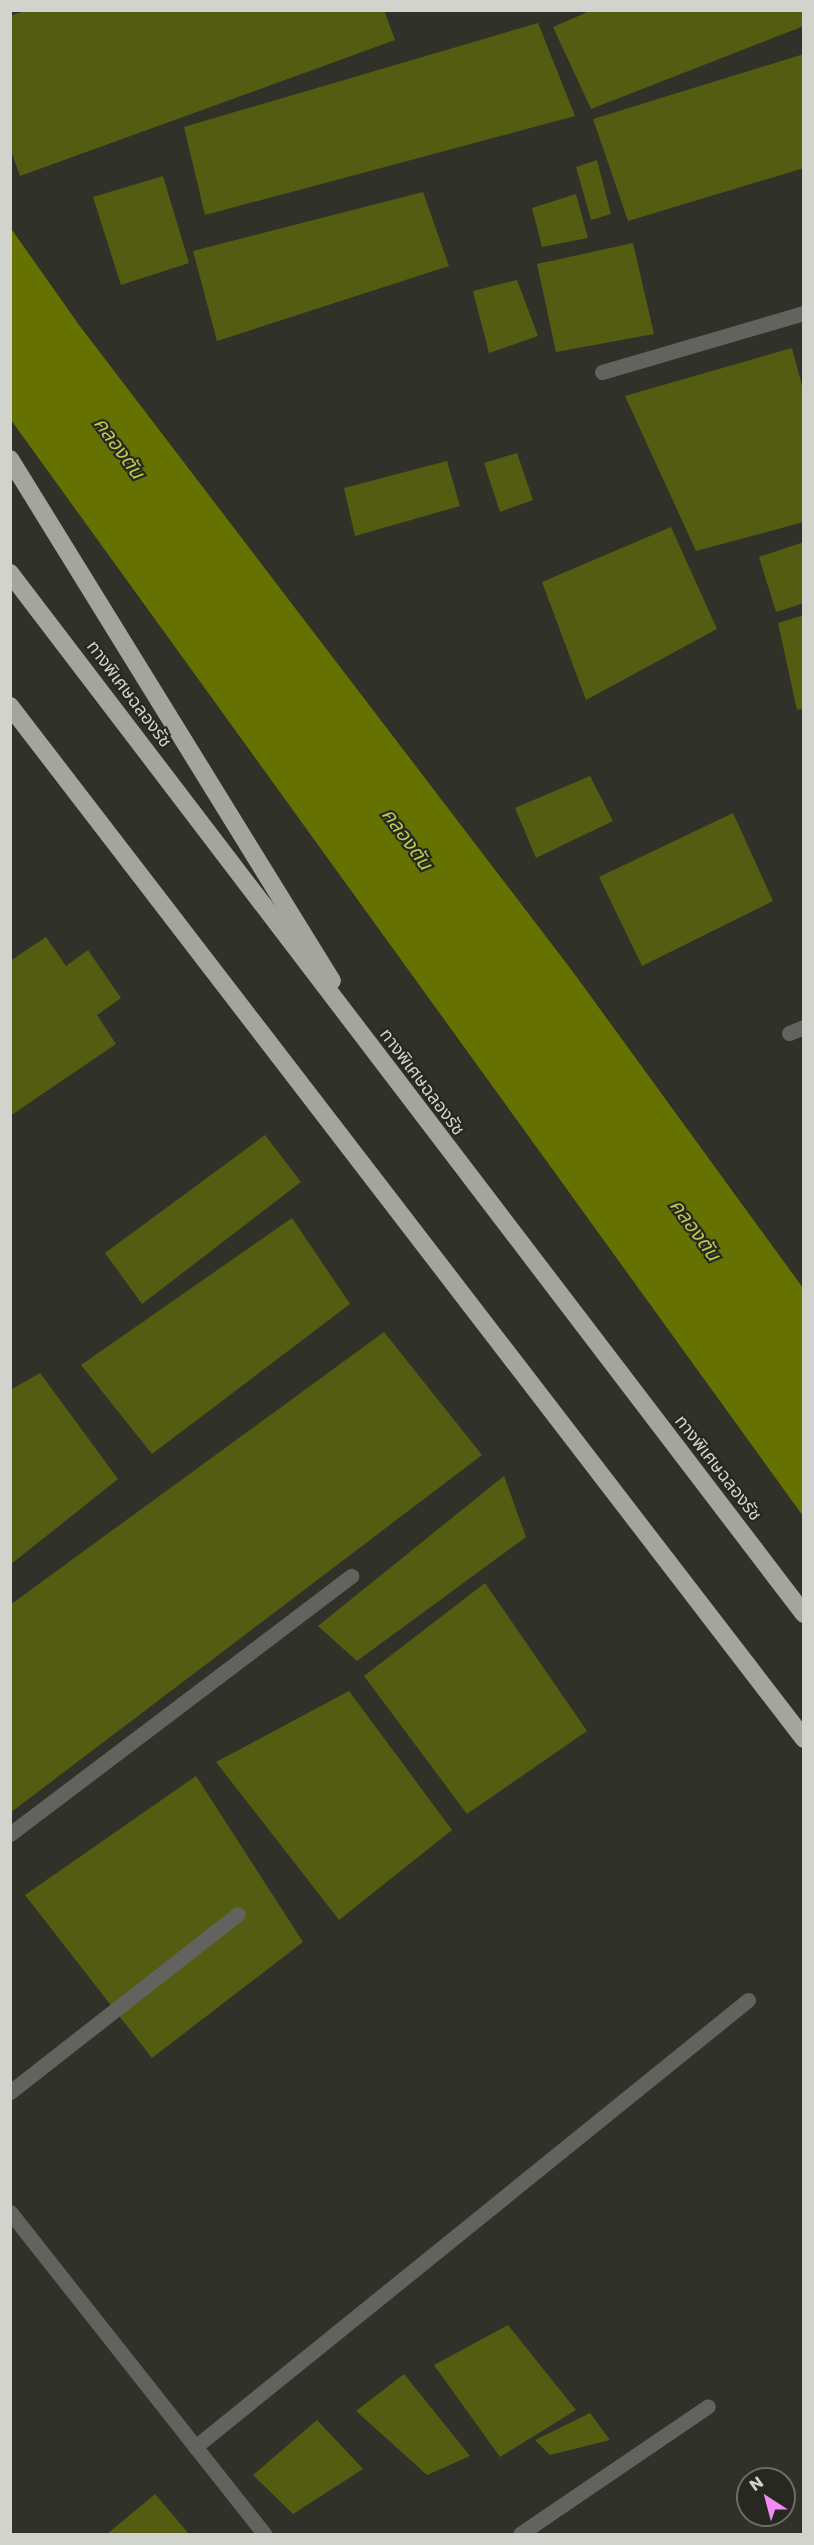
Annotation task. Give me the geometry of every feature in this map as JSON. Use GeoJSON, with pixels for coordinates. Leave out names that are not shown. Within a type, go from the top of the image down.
{"type":"FeatureCollection","features":[{"type":"Feature","properties":{"kind":"highway"},"geometry":{"type":"LineString","coordinates":[[10,459],[390,1075]]}},
{"type":"Feature","properties":{"kind":"highway","name":"ทางพิเศษฉลองรัช"},"geometry":{"type":"LineString","coordinates":[[10,573],[390,1075],[804,1614]]}},
{"type":"Feature","properties":{"kind":"highway"},"geometry":{"type":"LineString","coordinates":[[10,706],[804,1739]]}},
{"type":"Feature","properties":{"kind":"highway"},"geometry":{"type":"LineString","coordinates":[[10,716],[38,743]]}},
{"type":"Feature","properties":{"kind":"street"},"geometry":{"type":"LineString","coordinates":[[602,372],[804,313]]}},
{"type":"Feature","properties":{"kind":"street"},"geometry":{"type":"LineString","coordinates":[[789,1033],[804,1027]]}},
{"type":"Feature","properties":{"kind":"street"},"geometry":{"type":"LineString","coordinates":[[10,1834],[351,1576]]}},
{"type":"Feature","properties":{"kind":"street"},"geometry":{"type":"LineString","coordinates":[[10,2092],[238,1914]]}},
{"type":"Feature","properties":{"kind":"street"},"geometry":{"type":"LineString","coordinates":[[195,2447],[748,2000]]}},
{"type":"Feature","properties":{"kind":"street"},"geometry":{"type":"LineString","coordinates":[[10,2212],[264,2535]]}},
{"type":"Feature","properties":{"kind":"street"},"geometry":{"type":"LineString","coordinates":[[520,2535],[708,2406]]}},
{"type":"Feature","properties":{"kind":"water","name":"คลองตัน"},"geometry":{"type":"Polygon","coordinates":[[[10,227],[79,325],[573,972],[803,1288],[803,1516],[11,420],[10,227]]]}},
{"type":"Feature","properties":{"kind":"building"},"geometry":{"type":"Polygon","coordinates":[[[28,10],[384,10],[395,40],[20,176],[10,148],[10,16],[28,10]]]}},
{"type":"Feature","properties":{"kind":"building"},"geometry":{"type":"Polygon","coordinates":[[[592,10],[804,10],[804,26],[591,109],[553,27],[592,10]]]}},
{"type":"Feature","properties":{"kind":"building"},"geometry":{"type":"Polygon","coordinates":[[[538,23],[575,116],[205,215],[184,127],[538,23]]]}},
{"type":"Feature","properties":{"kind":"building"},"geometry":{"type":"Polygon","coordinates":[[[804,54],[804,168],[628,221],[593,119],[804,54]]]}},
{"type":"Feature","properties":{"kind":"building"},"geometry":{"type":"Polygon","coordinates":[[[597,160],[611,214],[591,220],[576,167],[597,160]]]}},
{"type":"Feature","properties":{"kind":"building"},"geometry":{"type":"Polygon","coordinates":[[[163,176],[189,263],[121,285],[93,197],[163,176]]]}},
{"type":"Feature","properties":{"kind":"building"},"geometry":{"type":"Polygon","coordinates":[[[423,192],[449,266],[217,341],[193,251],[423,192]]]}},
{"type":"Feature","properties":{"kind":"building"},"geometry":{"type":"Polygon","coordinates":[[[576,194],[588,238],[542,247],[532,208],[576,194]]]}},
{"type":"Feature","properties":{"kind":"building"},"geometry":{"type":"Polygon","coordinates":[[[633,243],[654,334],[556,352],[537,264],[633,243]]]}},
{"type":"Feature","properties":{"kind":"building"},"geometry":{"type":"Polygon","coordinates":[[[517,280],[538,336],[489,353],[473,291],[517,280]]]}},
{"type":"Feature","properties":{"kind":"building"},"geometry":{"type":"Polygon","coordinates":[[[792,348],[804,393],[804,522],[696,551],[625,396],[792,348]]]}},
{"type":"Feature","properties":{"kind":"building"},"geometry":{"type":"Polygon","coordinates":[[[517,453],[533,500],[500,512],[484,463],[517,453]]]}},
{"type":"Feature","properties":{"kind":"building"},"geometry":{"type":"Polygon","coordinates":[[[447,461],[460,506],[355,536],[344,488],[447,461]]]}},
{"type":"Feature","properties":{"kind":"building"},"geometry":{"type":"Polygon","coordinates":[[[671,527],[717,629],[586,700],[542,582],[671,527]]]}},
{"type":"Feature","properties":{"kind":"building"},"geometry":{"type":"Polygon","coordinates":[[[804,542],[804,603],[776,612],[759,557],[804,542]]]}},
{"type":"Feature","properties":{"kind":"building"},"geometry":{"type":"Polygon","coordinates":[[[804,615],[804,708],[797,710],[778,623],[804,615]]]}},
{"type":"Feature","properties":{"kind":"building"},"geometry":{"type":"Polygon","coordinates":[[[590,776],[613,821],[536,858],[515,808],[590,776]]]}},
{"type":"Feature","properties":{"kind":"building"},"geometry":{"type":"Polygon","coordinates":[[[733,813],[773,901],[642,966],[599,877],[733,813]]]}},
{"type":"Feature","properties":{"kind":"building"},"geometry":{"type":"Polygon","coordinates":[[[46,937],[66,966],[88,950],[121,998],[97,1015],[116,1044],[10,1116],[10,961],[46,937]]]}},
{"type":"Feature","properties":{"kind":"building"},"geometry":{"type":"Polygon","coordinates":[[[265,1135],[301,1182],[142,1304],[105,1253],[265,1135]]]}},
{"type":"Feature","properties":{"kind":"building"},"geometry":{"type":"Polygon","coordinates":[[[292,1218],[350,1304],[152,1454],[81,1365],[292,1218]]]}},
{"type":"Feature","properties":{"kind":"building"},"geometry":{"type":"Polygon","coordinates":[[[384,1332],[482,1455],[10,1813],[10,1605],[384,1332]]]}},
{"type":"Feature","properties":{"kind":"building"},"geometry":{"type":"Polygon","coordinates":[[[40,1373],[118,1479],[10,1565],[10,1390],[40,1373]]]}},
{"type":"Feature","properties":{"kind":"building"},"geometry":{"type":"Polygon","coordinates":[[[504,1476],[526,1537],[357,1661],[318,1626],[504,1476]]]}},
{"type":"Feature","properties":{"kind":"building"},"geometry":{"type":"Polygon","coordinates":[[[485,1583],[587,1731],[467,1814],[364,1676],[485,1583]]]}},
{"type":"Feature","properties":{"kind":"building"},"geometry":{"type":"Polygon","coordinates":[[[349,1691],[452,1830],[339,1920],[216,1762],[349,1691]]]}},
{"type":"Feature","properties":{"kind":"building"},"geometry":{"type":"Polygon","coordinates":[[[196,1776],[303,1942],[152,2058],[25,1895],[196,1776]]]}},
{"type":"Feature","properties":{"kind":"building"},"geometry":{"type":"Polygon","coordinates":[[[508,2325],[576,2410],[500,2457],[434,2365],[508,2325]]]}},
{"type":"Feature","properties":{"kind":"building"},"geometry":{"type":"Polygon","coordinates":[[[404,2374],[470,2456],[427,2475],[356,2411],[404,2374]]]}},
{"type":"Feature","properties":{"kind":"building"},"geometry":{"type":"Polygon","coordinates":[[[590,2413],[610,2440],[550,2455],[535,2440],[590,2413]]]}},
{"type":"Feature","properties":{"kind":"building"},"geometry":{"type":"Polygon","coordinates":[[[317,2420],[363,2469],[293,2514],[253,2475],[317,2420]]]}},
{"type":"Feature","properties":{"kind":"building"},"geometry":{"type":"Polygon","coordinates":[[[155,2494],[189,2534],[107,2534],[155,2494]]]}}]}
